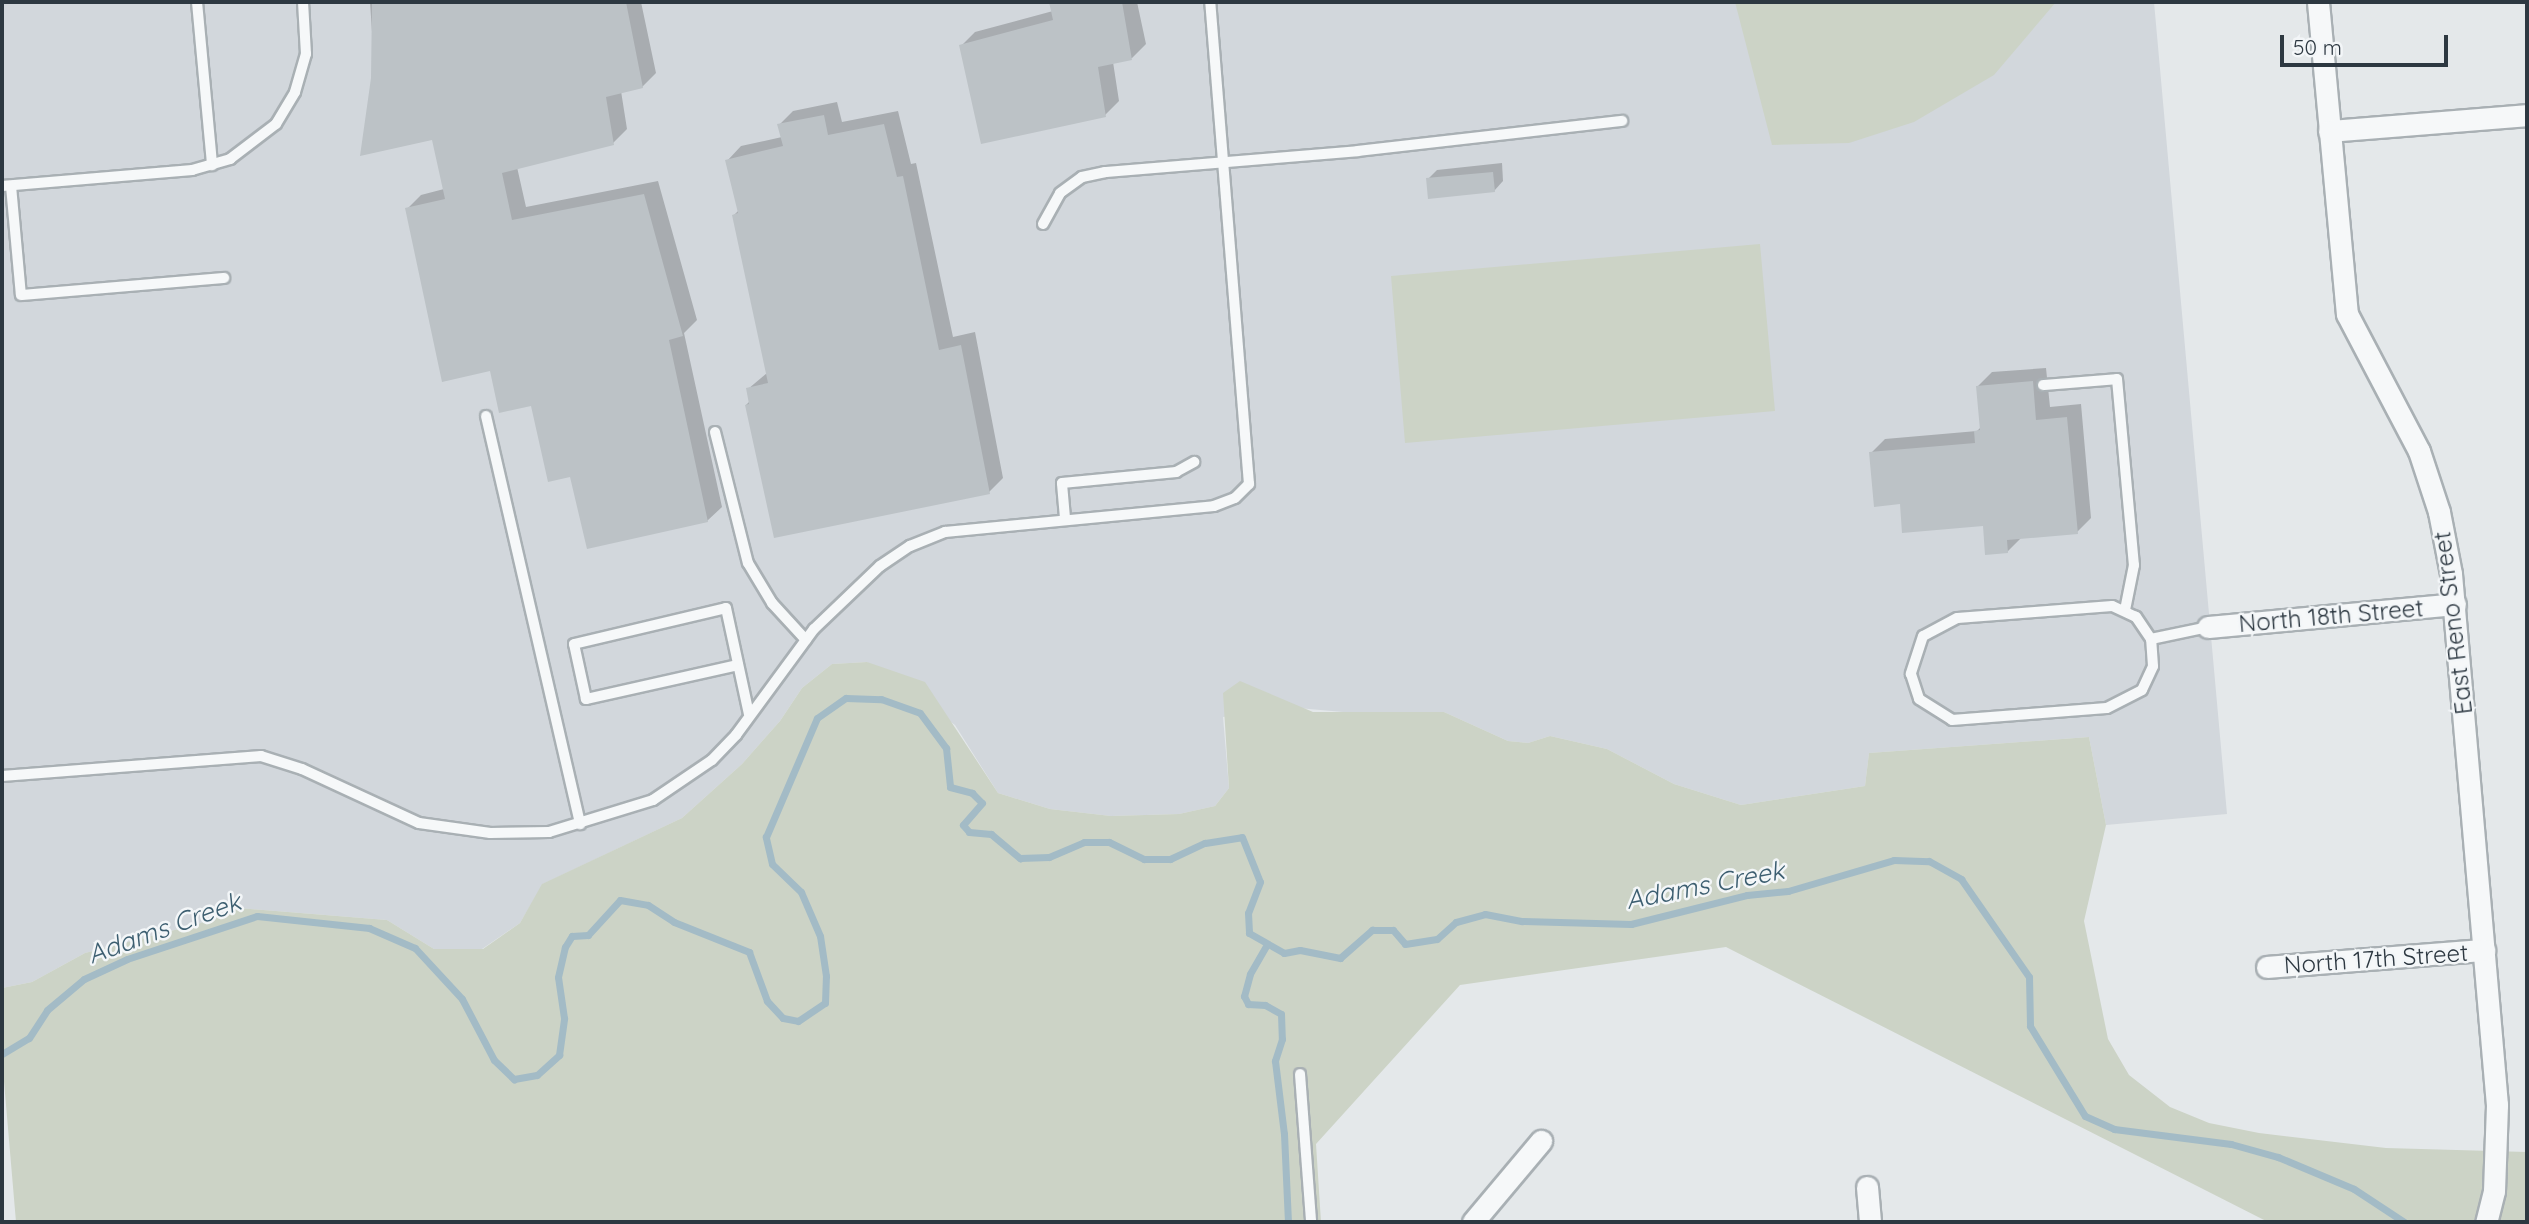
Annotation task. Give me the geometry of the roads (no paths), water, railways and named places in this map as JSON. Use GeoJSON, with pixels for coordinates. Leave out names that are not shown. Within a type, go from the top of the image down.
{"type":"FeatureCollection","features":[{"type":"Feature","properties":{"kind":"street","name":"East Reno Street"},"geometry":{"type":"LineString","coordinates":[[2318,2],[2350,327],[2419,451],[2439,512],[2455,604],[2497,1118],[2494,1191],[2486,1222]]}},
{"type":"Feature","properties":{"kind":"street"},"geometry":{"type":"LineString","coordinates":[[2329,131],[2527,115]]}},
{"type":"Feature","properties":{"kind":"street","name":"North 18th Street"},"geometry":{"type":"LineString","coordinates":[[2208,627],[2455,604]]}},
{"type":"Feature","properties":{"kind":"street","name":"North 17th Street"},"geometry":{"type":"LineString","coordinates":[[2267,967],[2484,950]]}},
{"type":"Feature","properties":{"kind":"street"},"geometry":{"type":"LineString","coordinates":[[1473,1222],[1541,1141]]}},
{"type":"Feature","properties":{"kind":"street"},"geometry":{"type":"LineString","coordinates":[[1867,1187],[1870,1222]]}},
{"type":"Feature","properties":{"kind":"lane"},"geometry":{"type":"LineString","coordinates":[[197,2],[212,165]]}},
{"type":"Feature","properties":{"kind":"lane"},"geometry":{"type":"LineString","coordinates":[[224,278],[21,295],[6,186],[212,165],[255,143],[276,124],[295,92],[306,54],[303,2]]}},
{"type":"Feature","properties":{"kind":"lane"},"geometry":{"type":"LineString","coordinates":[[2,776],[261,755],[302,769],[419,823],[521,834],[580,824],[653,800],[712,760],[806,640],[848,594],[910,546],[945,532],[1065,518],[1213,506],[1235,498],[1249,484],[1210,2]]}},
{"type":"Feature","properties":{"kind":"lane"},"geometry":{"type":"LineString","coordinates":[[1043,224],[1060,193],[1082,177],[1622,121]]}},
{"type":"Feature","properties":{"kind":"lane"},"geometry":{"type":"LineString","coordinates":[[2043,385],[2116,379],[2134,565],[2125,610]]}},
{"type":"Feature","properties":{"kind":"lane"},"geometry":{"type":"LineString","coordinates":[[486,416],[580,824]]}},
{"type":"Feature","properties":{"kind":"lane"},"geometry":{"type":"LineString","coordinates":[[715,432],[748,563],[772,603],[806,640]]}},
{"type":"Feature","properties":{"kind":"lane"},"geometry":{"type":"LineString","coordinates":[[1065,518],[1062,483],[1176,472],[1194,462]]}},
{"type":"Feature","properties":{"kind":"lane"},"geometry":{"type":"LineString","coordinates":[[2099,605],[2125,610],[2145,627],[2151,639],[2149,679],[2132,699],[2107,708],[1952,720],[1928,709],[1913,687],[1915,647],[1923,636],[1945,621],[2099,605]]}},
{"type":"Feature","properties":{"kind":"lane"},"geometry":{"type":"LineString","coordinates":[[738,665],[586,699],[574,644],[726,608],[750,714]]}},
{"type":"Feature","properties":{"kind":"lane"},"geometry":{"type":"LineString","coordinates":[[2151,639],[2208,627]]}},
{"type":"Feature","properties":{"kind":"lane"},"geometry":{"type":"LineString","coordinates":[[1300,1074],[1311,1222]]}},
{"type":"Feature","properties":{"kind":"waterway","name":"Adams Creek"},"geometry":{"type":"LineString","coordinates":[[2,1054],[29,1038],[47,1010],[84,979],[127,959],[257,916],[369,928],[415,948],[462,999],[494,1060],[514,1079],[537,1075],[559,1055],[564,1018],[558,977],[565,947],[572,936],[588,935],[620,900],[648,905],[674,922],[749,952],[767,1001],[783,1018],[798,1021],[825,1003],[826,976],[820,936],[801,892],[772,864],[766,837],[817,718],[846,698],[881,699],[920,713],[946,748],[950,787],[972,793],[982,803],[963,825],[969,832],[991,834],[1020,858],[1049,857],[1084,842],[1109,842],[1144,859],[1170,859],[1205,843],[1242,837],[1260,882],[1248,913],[1249,933],[1284,953],[1300,950],[1340,958],[1372,930],[1393,930],[1405,944],[1437,939],[1456,922],[1485,914],[1522,921],[1631,924],[1747,895],[1788,891],[1894,860],[1929,861],[1961,879],[2029,977],[2030,1026],[2085,1116],[2114,1129],[2231,1144],[2278,1157],[2354,1189],[2404,1222]]}},
{"type":"Feature","properties":{"kind":"waterway"},"geometry":{"type":"LineString","coordinates":[[1266,946],[1250,974],[1244,996],[1248,1004],[1265,1005],[1281,1014],[1282,1039],[1275,1061],[1284,1134],[1288,1222]]}}]}
